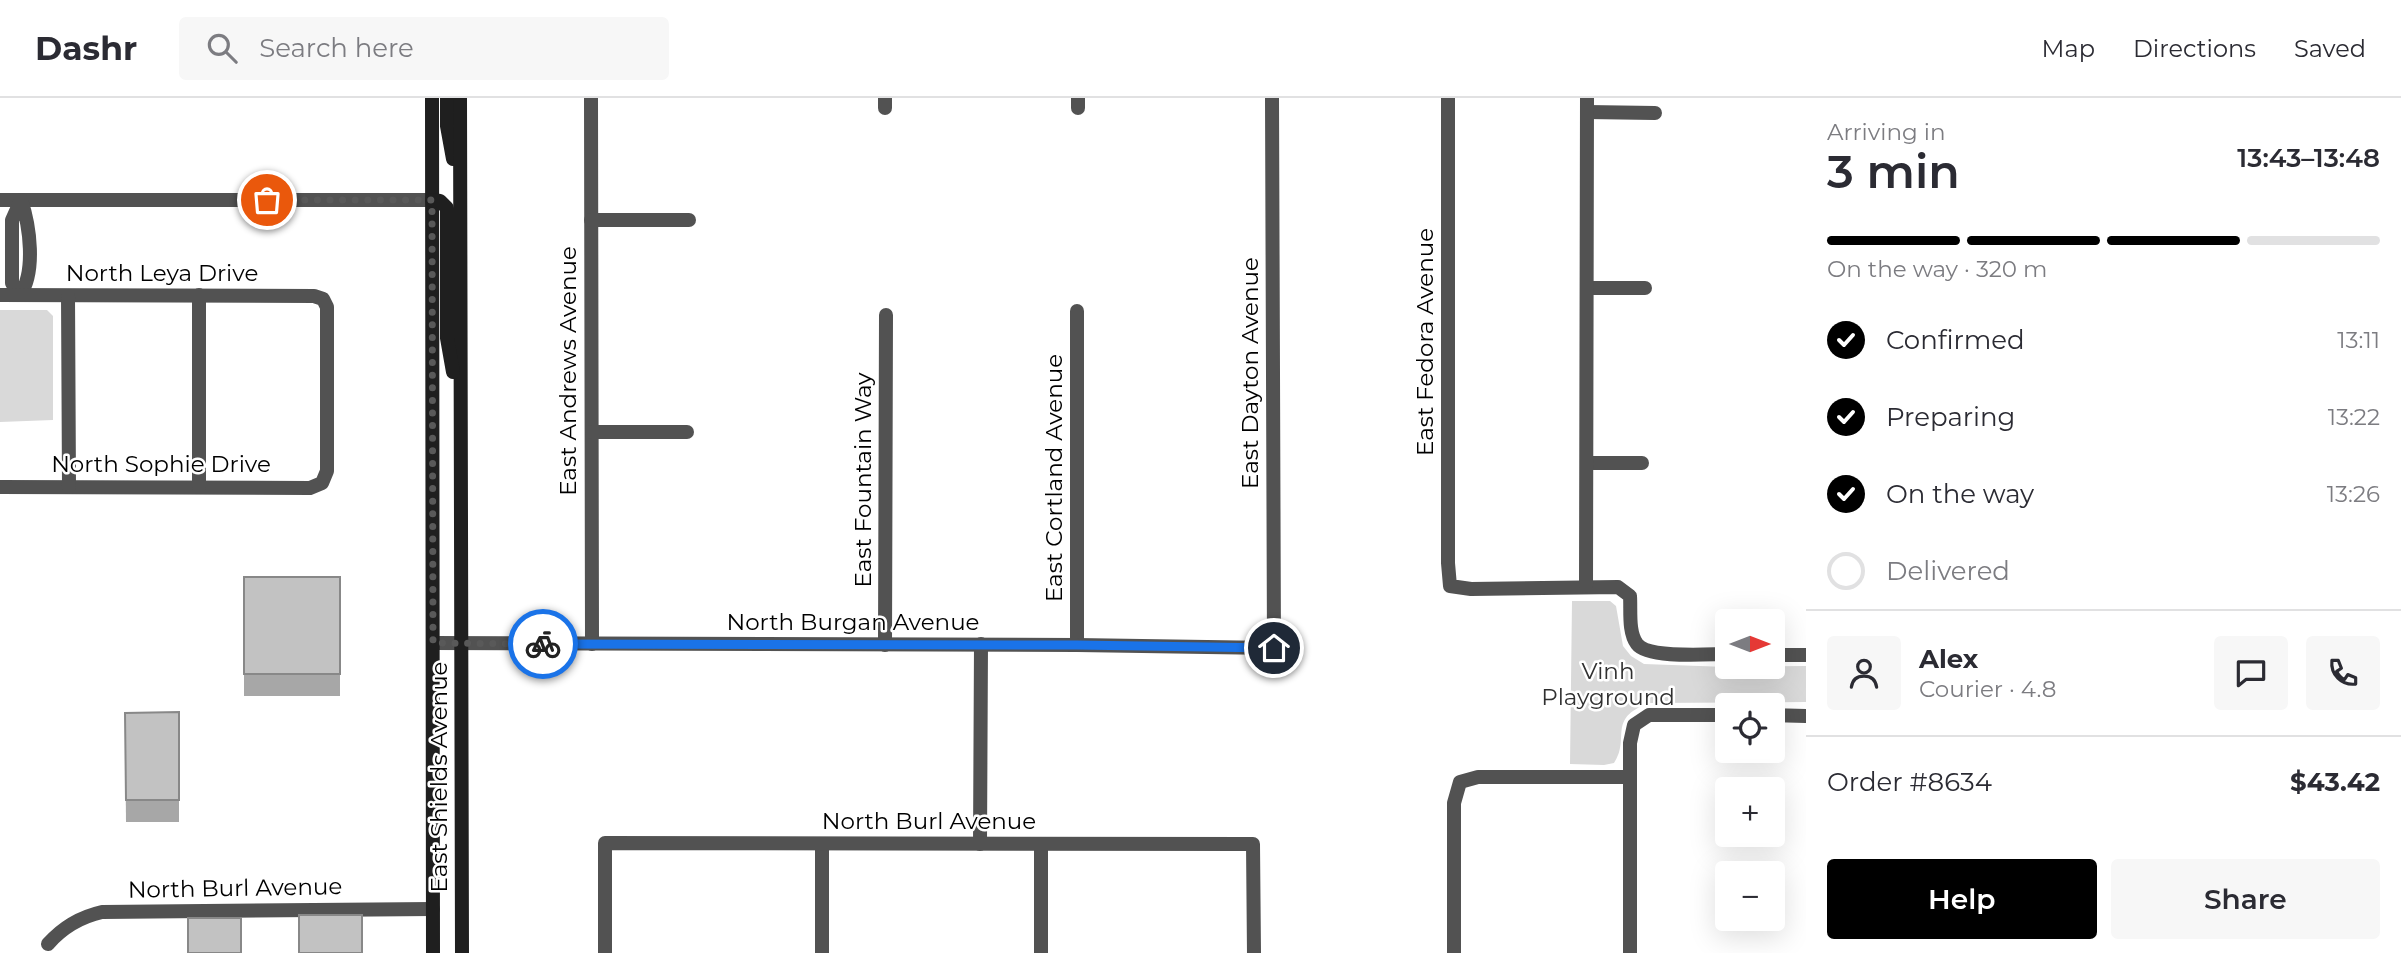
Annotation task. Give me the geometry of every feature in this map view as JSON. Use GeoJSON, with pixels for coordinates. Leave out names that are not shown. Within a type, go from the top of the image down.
{"type":"FeatureCollection","features":[{"type":"Feature","properties":{"kind":"main road","name":"East Shields Avenue"},"geometry":{"type":"LineString","coordinates":[[432,98],[433,953]]}},
{"type":"Feature","properties":{"kind":"main road"},"geometry":{"type":"LineString","coordinates":[[447,98],[447,126],[460,195]]}},
{"type":"Feature","properties":{"kind":"main road","name":"East Shields Avenue"},"geometry":{"type":"LineString","coordinates":[[460,98],[462,953]]}},
{"type":"Feature","properties":{"kind":"main road"},"geometry":{"type":"LineString","coordinates":[[432,200],[440,201],[447,208],[447,338],[460,408]]}},
{"type":"Feature","properties":{"kind":"street","name":"East Andrews Avenue"},"geometry":{"type":"LineString","coordinates":[[590,98],[592,644]]}},
{"type":"Feature","properties":{"kind":"street","name":"East Dayton Avenue"},"geometry":{"type":"LineString","coordinates":[[1272,98],[1274,648]]}},
{"type":"Feature","properties":{"kind":"street","name":"East Fedora Avenue"},"geometry":{"type":"LineString","coordinates":[[1448,98],[1450,586],[1471,589],[1586,586]]}},
{"type":"Feature","properties":{"kind":"street"},"geometry":{"type":"LineString","coordinates":[[1655,113],[1587,105],[1586,586],[1618,587],[1630,596],[1632,633],[1638,646],[1652,653],[1715,654]]}},
{"type":"Feature","properties":{"kind":"street"},"geometry":{"type":"LineString","coordinates":[[0,200],[432,200]]}},
{"type":"Feature","properties":{"kind":"street"},"geometry":{"type":"LineString","coordinates":[[21,200],[28,221],[29,245],[28,283],[20,295],[12,283],[12,220],[21,200]]}},
{"type":"Feature","properties":{"kind":"street"},"geometry":{"type":"LineString","coordinates":[[590,219],[689,220]]}},
{"type":"Feature","properties":{"kind":"street"},"geometry":{"type":"LineString","coordinates":[[12,246],[20,251],[29,245]]}},
{"type":"Feature","properties":{"kind":"street"},"geometry":{"type":"LineString","coordinates":[[1587,288],[1645,288]]}},
{"type":"Feature","properties":{"kind":"street","name":"North Leya Drive"},"geometry":{"type":"LineString","coordinates":[[0,295],[314,296],[323,299],[327,307],[327,471],[322,483]]}},
{"type":"Feature","properties":{"kind":"street"},"geometry":{"type":"LineString","coordinates":[[199,295],[199,487]]}},
{"type":"Feature","properties":{"kind":"street"},"geometry":{"type":"LineString","coordinates":[[68,296],[69,487]]}},
{"type":"Feature","properties":{"kind":"street","name":"East Cortland Avenue"},"geometry":{"type":"LineString","coordinates":[[1077,311],[1077,645]]}},
{"type":"Feature","properties":{"kind":"street","name":"East Fountain Way"},"geometry":{"type":"LineString","coordinates":[[885,645],[886,315]]}},
{"type":"Feature","properties":{"kind":"street"},"geometry":{"type":"LineString","coordinates":[[592,432],[687,432]]}},
{"type":"Feature","properties":{"kind":"street"},"geometry":{"type":"LineString","coordinates":[[1587,463],[1642,463]]}},
{"type":"Feature","properties":{"kind":"street","name":"North Sophie Drive"},"geometry":{"type":"LineString","coordinates":[[0,487],[310,488],[322,483]]}},
{"type":"Feature","properties":{"kind":"street","name":"North Burgan Avenue"},"geometry":{"type":"LineString","coordinates":[[433,643],[981,644],[1274,648]]}},
{"type":"Feature","properties":{"kind":"street"},"geometry":{"type":"LineString","coordinates":[[980,844],[981,644]]}},
{"type":"Feature","properties":{"kind":"street"},"geometry":{"type":"LineString","coordinates":[[1785,654],[1806,655]]}},
{"type":"Feature","properties":{"kind":"street"},"geometry":{"type":"LineString","coordinates":[[1630,953],[1630,743],[1634,726],[1649,715],[1715,715]]}},
{"type":"Feature","properties":{"kind":"street"},"geometry":{"type":"LineString","coordinates":[[1785,715],[1806,716]]}},
{"type":"Feature","properties":{"kind":"street"},"geometry":{"type":"LineString","coordinates":[[1454,953],[1454,803],[1460,782],[1478,777],[1630,777]]}},
{"type":"Feature","properties":{"kind":"street","name":"North Burl Avenue"},"geometry":{"type":"LineString","coordinates":[[605,953],[605,843],[1253,844],[1254,953]]}},
{"type":"Feature","properties":{"kind":"street"},"geometry":{"type":"LineString","coordinates":[[822,844],[822,953]]}},
{"type":"Feature","properties":{"kind":"street"},"geometry":{"type":"LineString","coordinates":[[1041,844],[1041,953]]}},
{"type":"Feature","properties":{"kind":"street","name":"North Burl Avenue"},"geometry":{"type":"LineString","coordinates":[[48,944],[73,922],[102,912],[433,909]]}},
{"type":"Feature","properties":{"kind":"green space"},"geometry":{"type":"Polygon","coordinates":[[[0,310],[47,310],[53,316],[53,420],[0,422],[0,310]]]}},
{"type":"Feature","properties":{"kind":"green space","name":"Vinh Playground"},"geometry":{"type":"Polygon","coordinates":[[[1572,601],[1610,601],[1616,606],[1623,646],[1631,656],[1644,664],[1715,667],[1715,679],[1785,679],[1785,666],[1806,666],[1806,702],[1785,702],[1785,693],[1715,693],[1715,703],[1649,703],[1636,709],[1624,722],[1619,754],[1614,763],[1570,764],[1572,601]]]}},
{"type":"Feature","properties":{"kind":"building"},"geometry":{"type":"Polygon","coordinates":[[[244,577],[340,577],[340,674],[244,674],[244,577]]]}},
{"type":"Feature","properties":{"kind":"building"},"geometry":{"type":"Polygon","coordinates":[[[179,712],[179,800],[126,800],[125,713],[179,712]]]}},
{"type":"Feature","properties":{"kind":"building"},"geometry":{"type":"Polygon","coordinates":[[[299,915],[362,915],[362,953],[299,953],[299,915]]]}},
{"type":"Feature","properties":{"kind":"building"},"geometry":{"type":"Polygon","coordinates":[[[188,918],[241,918],[241,953],[188,953],[188,918]]]}},
{"type":"Feature","properties":{"kind":"way so far"},"geometry":{"type":"LineString","coordinates":[[267,200],[432,200],[433,643],[543,644]]}},
{"type":"Feature","properties":{"kind":"route"},"geometry":{"type":"LineString","coordinates":[[543,644],[1274,648]]}}]}
